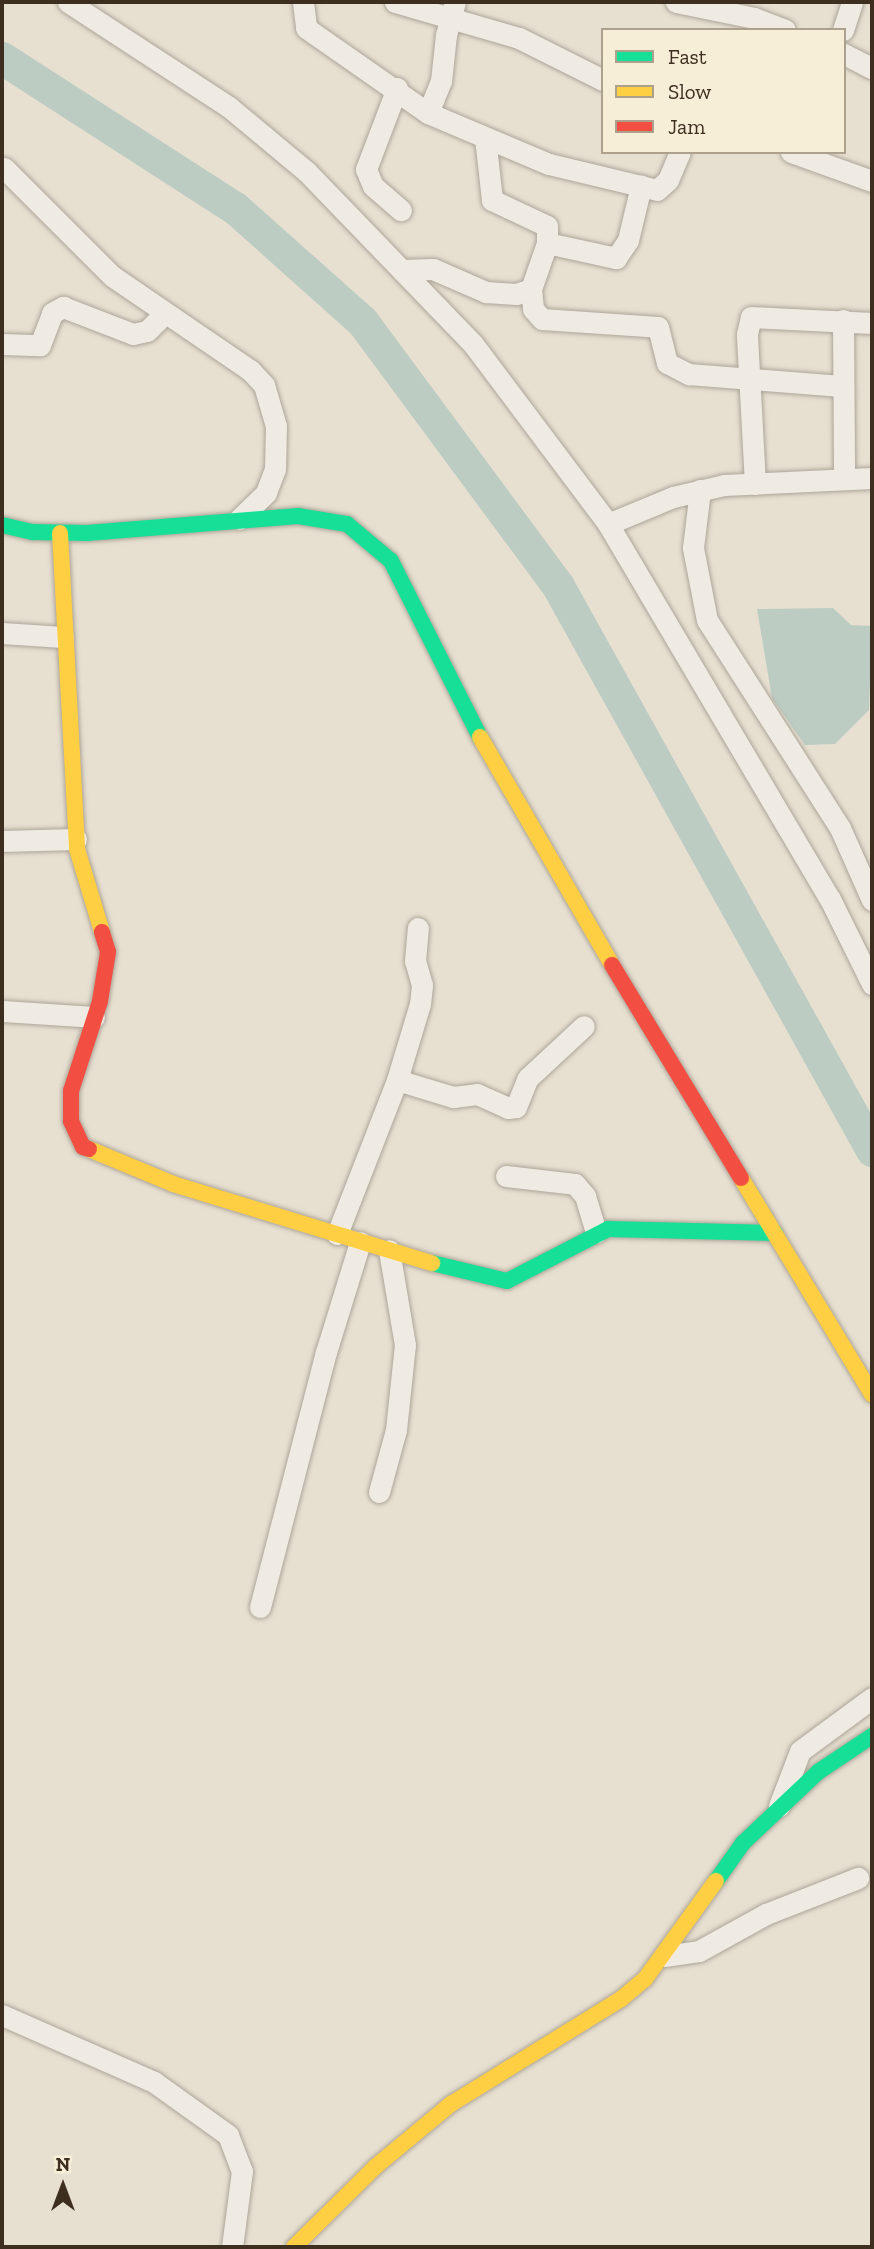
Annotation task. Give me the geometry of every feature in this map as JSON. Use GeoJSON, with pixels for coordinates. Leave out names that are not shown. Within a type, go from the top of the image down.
{"type":"FeatureCollection","features":[{"type":"Feature","properties":{"kind":"street"},"geometry":{"type":"LineString","coordinates":[[68,2],[229,107],[307,172],[473,344],[608,524],[830,899],[872,984]]}},
{"type":"Feature","properties":{"kind":"street"},"geometry":{"type":"LineString","coordinates":[[303,2],[306,28],[397,88],[428,113],[569,172],[661,188],[679,154]]}},
{"type":"Feature","properties":{"kind":"street"},"geometry":{"type":"LineString","coordinates":[[395,2],[453,11],[519,38],[601,79]]}},
{"type":"Feature","properties":{"kind":"street"},"geometry":{"type":"LineString","coordinates":[[676,2],[701,5],[722,22],[754,18],[780,28]]}},
{"type":"Feature","properties":{"kind":"street"},"geometry":{"type":"LineString","coordinates":[[844,28],[852,2]]}},
{"type":"Feature","properties":{"kind":"street"},"geometry":{"type":"LineString","coordinates":[[428,113],[441,81],[453,11]]}},
{"type":"Feature","properties":{"kind":"street"},"geometry":{"type":"LineString","coordinates":[[846,55],[872,68]]}},
{"type":"Feature","properties":{"kind":"street"},"geometry":{"type":"LineString","coordinates":[[397,88],[366,169],[373,186],[401,210]]}},
{"type":"Feature","properties":{"kind":"street"},"geometry":{"type":"LineString","coordinates":[[485,138],[492,200],[508,211],[543,222],[547,243],[531,289],[533,309],[542,319],[658,327],[663,355],[675,369],[751,381],[841,386]]}},
{"type":"Feature","properties":{"kind":"street"},"geometry":{"type":"LineString","coordinates":[[797,154],[872,181]]}},
{"type":"Feature","properties":{"kind":"street"},"geometry":{"type":"LineString","coordinates":[[4,168],[112,276],[250,370],[271,401],[276,426],[272,481],[260,502],[239,519]]}},
{"type":"Feature","properties":{"kind":"street"},"geometry":{"type":"LineString","coordinates":[[547,243],[616,258],[628,240],[641,186]]}},
{"type":"Feature","properties":{"kind":"street"},"geometry":{"type":"LineString","coordinates":[[402,270],[433,269],[485,292],[516,294],[531,289]]}},
{"type":"Feature","properties":{"kind":"street"},"geometry":{"type":"LineString","coordinates":[[2,344],[40,345],[52,313],[63,307],[133,334],[147,331],[165,313]]}},
{"type":"Feature","properties":{"kind":"street"},"geometry":{"type":"LineString","coordinates":[[755,484],[747,334],[751,317],[872,323]]}},
{"type":"Feature","properties":{"kind":"street"},"geometry":{"type":"LineString","coordinates":[[843,320],[841,386],[844,478]]}},
{"type":"Feature","properties":{"kind":"street"},"geometry":{"type":"LineString","coordinates":[[608,524],[700,490],[755,484],[872,478]]}},
{"type":"Feature","properties":{"kind":"street"},"geometry":{"type":"LineString","coordinates":[[700,490],[694,548],[707,620],[840,828],[872,900]]}},
{"type":"Feature","properties":{"kind":"street"},"geometry":{"type":"LineString","coordinates":[[2,526],[60,533],[298,516],[336,521],[365,535],[391,561],[485,746],[588,926],[872,1394]]}},
{"type":"Feature","properties":{"kind":"street"},"geometry":{"type":"LineString","coordinates":[[60,533],[63,637],[76,839],[83,881],[108,952],[94,1017],[71,1091],[71,1121],[83,1147],[173,1184],[203,1190],[360,1242],[507,1281],[596,1231],[630,1226],[775,1233]]}},
{"type":"Feature","properties":{"kind":"street"},"geometry":{"type":"LineString","coordinates":[[2,633],[63,637]]}},
{"type":"Feature","properties":{"kind":"street"},"geometry":{"type":"LineString","coordinates":[[2,841],[76,839]]}},
{"type":"Feature","properties":{"kind":"street"},"geometry":{"type":"LineString","coordinates":[[337,1234],[397,1080],[422,992],[415,961],[418,928]]}},
{"type":"Feature","properties":{"kind":"street"},"geometry":{"type":"LineString","coordinates":[[2,1011],[94,1017]]}},
{"type":"Feature","properties":{"kind":"street"},"geometry":{"type":"LineString","coordinates":[[397,1080],[453,1097],[477,1094],[508,1108],[516,1107],[527,1078],[584,1026]]}},
{"type":"Feature","properties":{"kind":"street"},"geometry":{"type":"LineString","coordinates":[[506,1177],[575,1184],[585,1196],[596,1231]]}},
{"type":"Feature","properties":{"kind":"street"},"geometry":{"type":"LineString","coordinates":[[260,1607],[326,1352],[360,1242]]}},
{"type":"Feature","properties":{"kind":"street"},"geometry":{"type":"LineString","coordinates":[[379,1492],[396,1430],[405,1356],[403,1317],[389,1250]]}},
{"type":"Feature","properties":{"kind":"street"},"geometry":{"type":"LineString","coordinates":[[779,1806],[800,1751],[872,1698]]}},
{"type":"Feature","properties":{"kind":"street"},"geometry":{"type":"LineString","coordinates":[[294,2247],[375,2167],[451,2104],[621,1999],[664,1955],[744,1843],[779,1806],[872,1736]]}},
{"type":"Feature","properties":{"kind":"street"},"geometry":{"type":"LineString","coordinates":[[664,1955],[699,1951],[766,1914],[858,1878]]}},
{"type":"Feature","properties":{"kind":"street"},"geometry":{"type":"LineString","coordinates":[[2,2015],[155,2082],[228,2134],[242,2171],[232,2247]]}},
{"type":"Feature","properties":{"kind":"shaded area"},"geometry":{"type":"Polygon","coordinates":[[[833,608],[851,625],[872,626],[869,710],[835,744],[805,745],[772,698],[757,609],[833,608]]]}},
{"type":"Feature","properties":{"kind":"waterway"},"geometry":{"type":"LineString","coordinates":[[2,58],[235,208],[362,321],[558,586],[872,1150]]}},
{"type":"Feature","properties":{"kind":"traffic: fast"},"geometry":{"type":"LineString","coordinates":[[2,525],[33,532],[87,533],[298,516],[347,524],[391,561],[480,737]]}},
{"type":"Feature","properties":{"kind":"traffic: fast"},"geometry":{"type":"LineString","coordinates":[[432,1263],[507,1281],[608,1229],[775,1233]]}},
{"type":"Feature","properties":{"kind":"traffic: fast"},"geometry":{"type":"LineString","coordinates":[[716,1881],[743,1843],[818,1772],[872,1736]]}},
{"type":"Feature","properties":{"kind":"traffic: slow"},"geometry":{"type":"LineString","coordinates":[[60,533],[77,849],[102,932]]}},
{"type":"Feature","properties":{"kind":"traffic: slow"},"geometry":{"type":"LineString","coordinates":[[480,737],[612,965]]}},
{"type":"Feature","properties":{"kind":"traffic: slow"},"geometry":{"type":"LineString","coordinates":[[89,1149],[173,1184],[432,1263]]}},
{"type":"Feature","properties":{"kind":"traffic: slow"},"geometry":{"type":"LineString","coordinates":[[741,1178],[872,1394]]}},
{"type":"Feature","properties":{"kind":"traffic: slow"},"geometry":{"type":"LineString","coordinates":[[294,2247],[375,2167],[451,2104],[621,1999],[645,1979],[716,1881]]}},
{"type":"Feature","properties":{"kind":"traffic: jam"},"geometry":{"type":"LineString","coordinates":[[89,1149],[83,1147],[71,1121],[71,1091],[100,1001],[108,952],[102,932]]}},
{"type":"Feature","properties":{"kind":"traffic: jam"},"geometry":{"type":"LineString","coordinates":[[612,965],[741,1178]]}}]}
